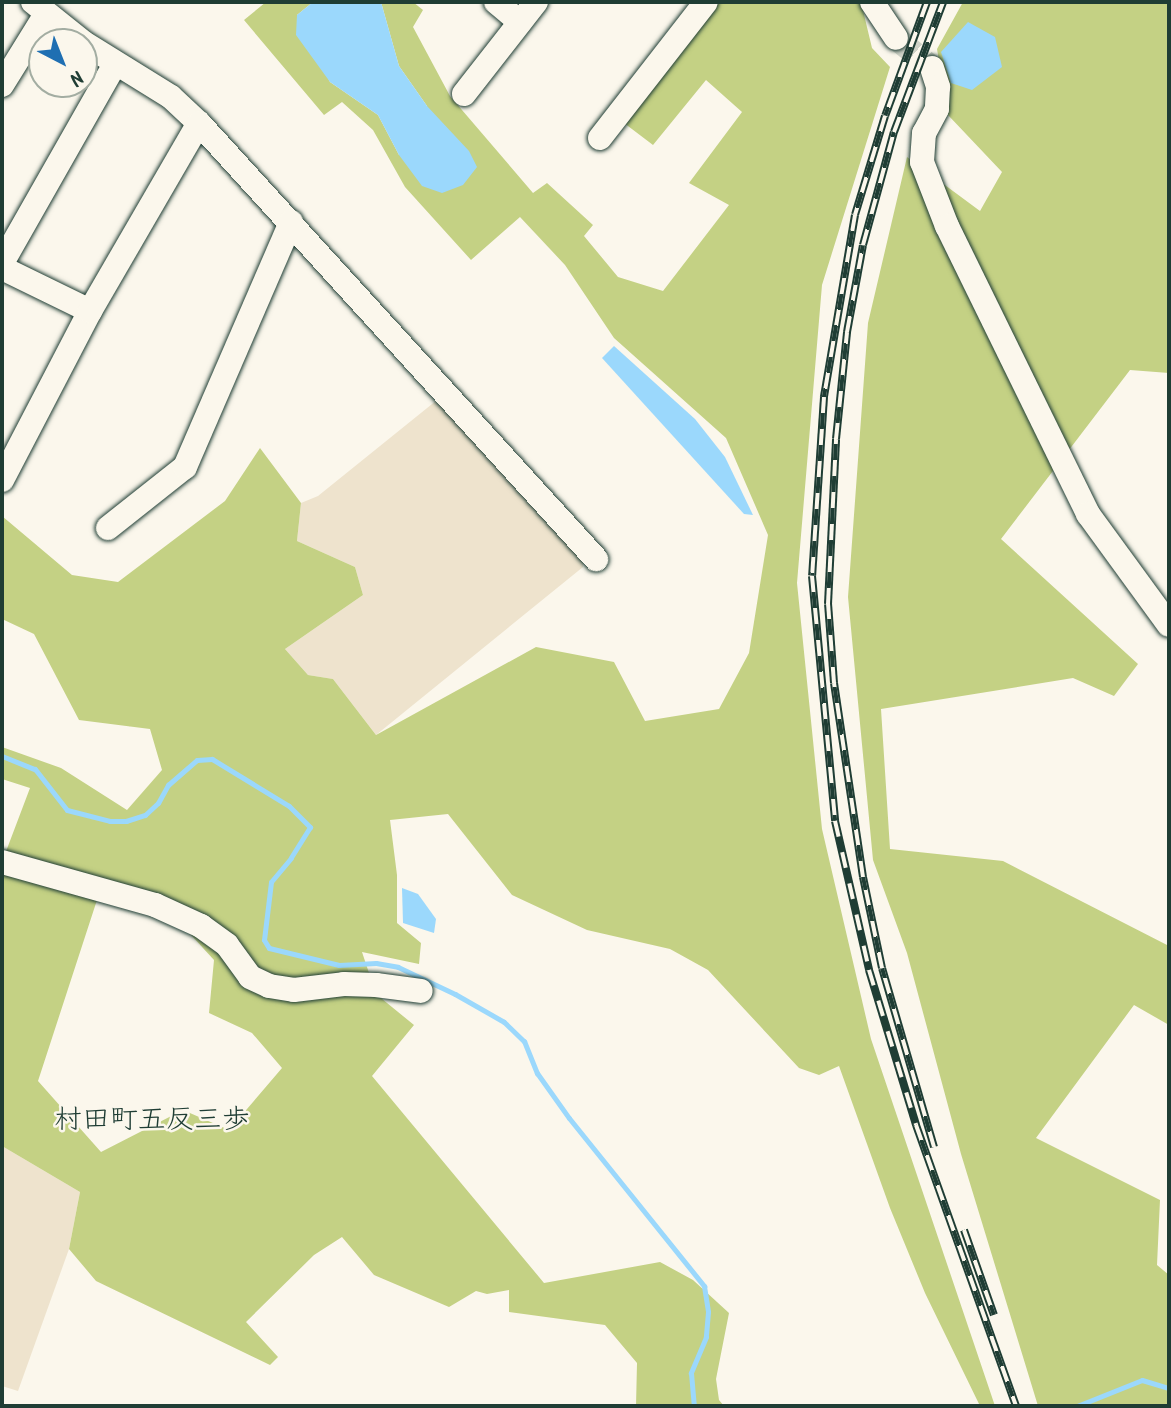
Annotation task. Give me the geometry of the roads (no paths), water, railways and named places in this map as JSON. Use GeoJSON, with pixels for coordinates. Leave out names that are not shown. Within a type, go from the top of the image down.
{"type":"FeatureCollection","features":[{"type":"Feature","properties":{"kind":"street"},"geometry":{"type":"LineString","coordinates":[[496,2],[520,22]]}},
{"type":"Feature","properties":{"kind":"street"},"geometry":{"type":"LineString","coordinates":[[464,94],[536,2]]}},
{"type":"Feature","properties":{"kind":"street"},"geometry":{"type":"LineString","coordinates":[[600,138],[706,2]]}},
{"type":"Feature","properties":{"kind":"street"},"geometry":{"type":"LineString","coordinates":[[872,2],[896,38]]}},
{"type":"Feature","properties":{"kind":"street"},"geometry":{"type":"LineString","coordinates":[[2,85],[40,8],[65,28]]}},
{"type":"Feature","properties":{"kind":"street"},"geometry":{"type":"LineString","coordinates":[[98,52],[171,97],[200,123],[596,559]]}},
{"type":"Feature","properties":{"kind":"street"},"geometry":{"type":"LineString","coordinates":[[90,311],[2,265],[115,64]]}},
{"type":"Feature","properties":{"kind":"street"},"geometry":{"type":"LineString","coordinates":[[932,68],[939,87],[937,109],[925,133],[922,162],[947,226],[1088,514],[1169,625]]}},
{"type":"Feature","properties":{"kind":"street"},"geometry":{"type":"LineString","coordinates":[[2,480],[90,311],[200,123]]}},
{"type":"Feature","properties":{"kind":"street"},"geometry":{"type":"LineString","coordinates":[[108,528],[185,467],[291,222]]}},
{"type":"Feature","properties":{"kind":"street"},"geometry":{"type":"LineString","coordinates":[[2,862],[155,905],[201,926],[227,945],[250,977],[269,986],[294,990],[365,985],[421,991]]}},
{"type":"Feature","properties":{"kind":"water"},"geometry":{"type":"Polygon","coordinates":[[[313,2],[381,2],[399,66],[427,106],[469,151],[477,167],[463,185],[442,193],[422,186],[399,155],[378,115],[330,82],[296,35],[297,15],[313,2]]]}},
{"type":"Feature","properties":{"kind":"water"},"geometry":{"type":"Polygon","coordinates":[[[968,22],[995,37],[1002,67],[972,90],[951,83],[941,52],[968,22]]]}},
{"type":"Feature","properties":{"kind":"water"},"geometry":{"type":"Polygon","coordinates":[[[614,346],[695,419],[725,457],[753,515],[744,514],[602,358],[614,346]]]}},
{"type":"Feature","properties":{"kind":"water"},"geometry":{"type":"Polygon","coordinates":[[[402,888],[418,894],[436,919],[434,933],[403,923],[402,888]]]}},
{"type":"Feature","properties":{"kind":"waterway"},"geometry":{"type":"LineString","coordinates":[[2,756],[35,769],[67,810],[110,821],[126,821],[145,815],[158,803],[168,785],[197,760],[212,759],[289,806],[310,827],[291,858],[271,882],[264,940],[269,948],[339,965],[376,963],[398,967],[455,994],[504,1022],[524,1041],[537,1073],[569,1118],[704,1286],[708,1312],[706,1337],[691,1373],[694,1406]]}},
{"type":"Feature","properties":{"kind":"waterway"},"geometry":{"type":"LineString","coordinates":[[1077,1406],[1142,1380],[1169,1388]]}},
{"type":"Feature","properties":{"kind":"tunnel"},"geometry":{"type":"LineString","coordinates":[[896,38],[932,68]]}},
{"type":"Feature","properties":{"kind":"railway"},"geometry":{"type":"LineString","coordinates":[[927,2],[885,116],[855,215],[824,397],[812,576],[835,821],[869,970],[916,1125],[1016,1406]]}},
{"type":"Feature","properties":{"kind":"railway"},"geometry":{"type":"LineString","coordinates":[[934,1147],[882,968],[863,877],[834,683],[828,604],[836,439],[847,332],[863,245],[894,132],[943,2]]}},
{"type":"Feature","properties":{"kind":"railway"},"geometry":{"type":"LineString","coordinates":[[964,1230],[994,1315]]}},
{"type":"Feature","properties":{"kind":"district","name":"村田町五反三歩"},"geometry":{"type":"Point","coordinates":[152,1121]}}]}
